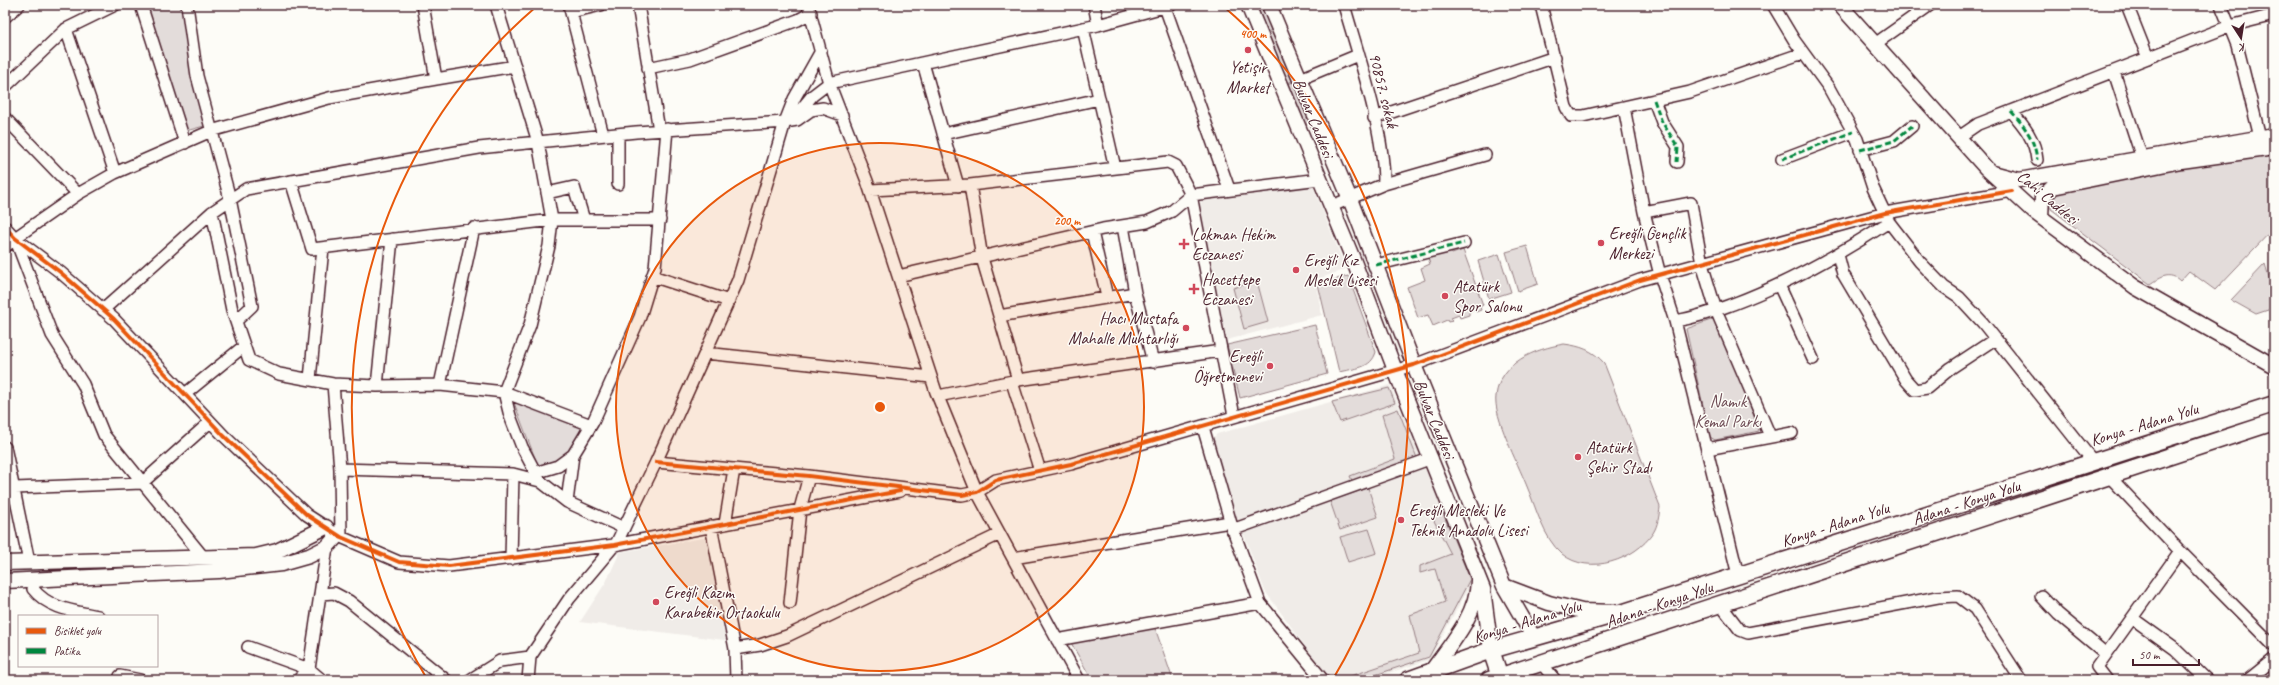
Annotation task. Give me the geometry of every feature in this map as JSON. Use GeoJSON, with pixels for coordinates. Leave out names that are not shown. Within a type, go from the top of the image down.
{"type":"FeatureCollection","features":[{"type":"Feature","properties":{"kind":"highway","name":"Konya - Adana Yolu"},"geometry":{"type":"LineString","coordinates":[[1408,680],[1491,650],[1624,612],[2092,460],[2274,404]]}},
{"type":"Feature","properties":{"kind":"highway","name":"Adana - Konya Yolu"},"geometry":{"type":"LineString","coordinates":[[1494,678],[1542,664],[2108,475],[2274,422]]}},
{"type":"Feature","properties":{"kind":"highway"},"geometry":{"type":"LineString","coordinates":[[1534,638],[1542,664]]}},
{"type":"Feature","properties":{"kind":"highway"},"geometry":{"type":"LineString","coordinates":[[1491,650],[1494,678]]}},
{"type":"Feature","properties":{"kind":"main road","name":"Bulvar Caddesi"},"geometry":{"type":"LineString","coordinates":[[1248,5],[1332,206],[1395,370],[1432,458],[1478,575],[1483,589],[1491,650]]}},
{"type":"Feature","properties":{"kind":"main road"},"geometry":{"type":"LineString","coordinates":[[1269,5],[1350,199],[1414,365],[1504,586],[1534,638]]}},
{"type":"Feature","properties":{"kind":"main road","name":"Cahi Caddesi"},"geometry":{"type":"LineString","coordinates":[[1840,5],[1991,172],[2041,217],[2135,287],[2272,363]]}},
{"type":"Feature","properties":{"kind":"main road"},"geometry":{"type":"LineString","coordinates":[[1991,172],[2019,180],[2274,135]]}},
{"type":"Feature","properties":{"kind":"main road"},"geometry":{"type":"LineString","coordinates":[[2041,217],[2042,196],[2053,187],[2181,161],[2274,148]]}},
{"type":"Feature","properties":{"kind":"main road"},"geometry":{"type":"LineString","coordinates":[[5,563],[256,556],[277,551],[326,527]]}},
{"type":"Feature","properties":{"kind":"main road"},"geometry":{"type":"LineString","coordinates":[[5,581],[219,571],[274,565],[309,556],[327,547],[339,536]]}},
{"type":"Feature","properties":{"kind":"main road"},"geometry":{"type":"LineString","coordinates":[[1430,673],[1468,618],[1477,594],[1478,575]]}},
{"type":"Feature","properties":{"kind":"main road"},"geometry":{"type":"LineString","coordinates":[[1504,586],[1549,603],[1582,611],[1624,612]]}},
{"type":"Feature","properties":{"kind":"street"},"geometry":{"type":"LineString","coordinates":[[5,17],[19,5]]}},
{"type":"Feature","properties":{"kind":"street"},"geometry":{"type":"LineString","coordinates":[[5,87],[66,29],[115,5]]}},
{"type":"Feature","properties":{"kind":"street"},"geometry":{"type":"LineString","coordinates":[[141,5],[185,143]]}},
{"type":"Feature","properties":{"kind":"street"},"geometry":{"type":"LineString","coordinates":[[187,5],[197,76],[230,199],[252,306],[236,321]]}},
{"type":"Feature","properties":{"kind":"street"},"geometry":{"type":"LineString","coordinates":[[423,5],[436,79]]}},
{"type":"Feature","properties":{"kind":"street"},"geometry":{"type":"LineString","coordinates":[[496,5],[538,142],[552,220],[549,246],[530,325],[504,392],[510,416],[538,477],[567,502],[624,528]]}},
{"type":"Feature","properties":{"kind":"street"},"geometry":{"type":"LineString","coordinates":[[601,5],[570,9],[603,135]]}},
{"type":"Feature","properties":{"kind":"street"},"geometry":{"type":"LineString","coordinates":[[340,469],[513,474],[538,477],[558,466],[573,455],[591,425],[640,317],[652,276],[660,220],[663,130],[648,68],[638,5]]}},
{"type":"Feature","properties":{"kind":"street"},"geometry":{"type":"LineString","coordinates":[[1094,5],[1098,25]]}},
{"type":"Feature","properties":{"kind":"street","name":"90857. sokak"},"geometry":{"type":"LineString","coordinates":[[1344,5],[1374,118],[1384,167],[1384,184]]}},
{"type":"Feature","properties":{"kind":"street"},"geometry":{"type":"LineString","coordinates":[[1541,5],[1555,57],[1566,107],[1571,116],[1583,116],[1690,92],[1803,53]]}},
{"type":"Feature","properties":{"kind":"street"},"geometry":{"type":"LineString","coordinates":[[1773,5],[1803,53],[1829,88],[1853,132],[1873,188],[1887,217],[1920,262],[1944,287],[1959,297],[1995,339],[2092,460]]}},
{"type":"Feature","properties":{"kind":"street"},"geometry":{"type":"LineString","coordinates":[[1875,44],[1930,5]]}},
{"type":"Feature","properties":{"kind":"street"},"geometry":{"type":"LineString","coordinates":[[2127,5],[2148,58]]}},
{"type":"Feature","properties":{"kind":"street"},"geometry":{"type":"LineString","coordinates":[[2221,5],[2237,46],[2260,137]]}},
{"type":"Feature","properties":{"kind":"street"},"geometry":{"type":"LineString","coordinates":[[797,120],[798,113],[812,96],[829,84],[1098,25],[1168,6],[1229,189]]}},
{"type":"Feature","properties":{"kind":"street"},"geometry":{"type":"LineString","coordinates":[[648,68],[690,59],[798,20],[811,8],[829,84],[870,190],[938,396],[977,492],[1079,680]]}},
{"type":"Feature","properties":{"kind":"street"},"geometry":{"type":"LineString","coordinates":[[1958,137],[1978,124],[2230,26],[2274,15]]}},
{"type":"Feature","properties":{"kind":"street"},"geometry":{"type":"LineString","coordinates":[[1083,28],[1115,168]]}},
{"type":"Feature","properties":{"kind":"street"},"geometry":{"type":"LineString","coordinates":[[66,29],[115,173]]}},
{"type":"Feature","properties":{"kind":"street"},"geometry":{"type":"LineString","coordinates":[[528,680],[530,658],[568,599],[614,544],[624,528],[656,462],[738,280],[785,122],[794,99],[821,51]]}},
{"type":"Feature","properties":{"kind":"street"},"geometry":{"type":"LineString","coordinates":[[1300,79],[1358,55]]}},
{"type":"Feature","properties":{"kind":"street"},"geometry":{"type":"LineString","coordinates":[[1374,118],[1555,57]]}},
{"type":"Feature","properties":{"kind":"street"},"geometry":{"type":"LineString","coordinates":[[923,63],[958,186]]}},
{"type":"Feature","properties":{"kind":"street"},"geometry":{"type":"LineString","coordinates":[[5,247],[15,238],[78,194],[115,173],[211,131],[329,98],[515,66]]}},
{"type":"Feature","properties":{"kind":"street"},"geometry":{"type":"LineString","coordinates":[[2114,72],[2142,158]]}},
{"type":"Feature","properties":{"kind":"street"},"geometry":{"type":"LineString","coordinates":[[944,134],[1099,99]]}},
{"type":"Feature","properties":{"kind":"street"},"geometry":{"type":"LineString","coordinates":[[1654,100],[1662,122],[1678,147],[1676,162]]}},
{"type":"Feature","properties":{"kind":"street"},"geometry":{"type":"LineString","coordinates":[[1624,107],[1644,212],[1660,275],[1675,321],[1736,567]]}},
{"type":"Feature","properties":{"kind":"street"},"geometry":{"type":"LineString","coordinates":[[103,310],[212,212],[246,189],[479,148],[603,135],[785,122],[797,120],[811,110],[823,108],[842,115]]}},
{"type":"Feature","properties":{"kind":"street"},"geometry":{"type":"LineString","coordinates":[[2011,112],[2025,127],[2036,148],[2037,160]]}},
{"type":"Feature","properties":{"kind":"street"},"geometry":{"type":"LineString","coordinates":[[5,118],[78,194]]}},
{"type":"Feature","properties":{"kind":"street"},"geometry":{"type":"LineString","coordinates":[[1860,150],[1894,141],[1912,126]]}},
{"type":"Feature","properties":{"kind":"street"},"geometry":{"type":"LineString","coordinates":[[1782,159],[1853,132]]}},
{"type":"Feature","properties":{"kind":"street"},"geometry":{"type":"LineString","coordinates":[[618,134],[618,184]]}},
{"type":"Feature","properties":{"kind":"street"},"geometry":{"type":"LineString","coordinates":[[1332,206],[1384,184],[1485,155]]}},
{"type":"Feature","properties":{"kind":"street"},"geometry":{"type":"LineString","coordinates":[[870,190],[970,185],[1168,162],[1176,166],[1191,196],[1234,416]]}},
{"type":"Feature","properties":{"kind":"street"},"geometry":{"type":"LineString","coordinates":[[898,276],[1160,217],[1172,211],[1191,196],[1229,189],[1320,178]]}},
{"type":"Feature","properties":{"kind":"street"},"geometry":{"type":"LineString","coordinates":[[291,181],[312,249],[474,228],[552,220],[660,220]]}},
{"type":"Feature","properties":{"kind":"street"},"geometry":{"type":"LineString","coordinates":[[970,185],[982,258],[1040,470]]}},
{"type":"Feature","properties":{"kind":"street"},"geometry":{"type":"LineString","coordinates":[[547,193],[574,187],[584,220]]}},
{"type":"Feature","properties":{"kind":"street"},"geometry":{"type":"LineString","coordinates":[[656,462],[809,476],[962,495],[977,492],[996,480],[1040,470],[1203,427],[1234,416],[1414,365],[1640,280],[1887,217],[2012,191]]}},
{"type":"Feature","properties":{"kind":"street"},"geometry":{"type":"LineString","coordinates":[[1644,212],[1691,203],[1702,264],[1716,310],[1770,436]]}},
{"type":"Feature","properties":{"kind":"street"},"geometry":{"type":"LineString","coordinates":[[212,212],[236,321],[249,360],[278,374],[333,384],[376,386],[440,384],[504,392],[591,425]]}},
{"type":"Feature","properties":{"kind":"street"},"geometry":{"type":"LineString","coordinates":[[1675,321],[1697,318],[1779,285],[1838,255],[1887,217]]}},
{"type":"Feature","properties":{"kind":"street"},"geometry":{"type":"LineString","coordinates":[[1123,226],[1136,293],[1153,362]]}},
{"type":"Feature","properties":{"kind":"street"},"geometry":{"type":"LineString","coordinates":[[5,227],[15,238],[60,272],[103,310],[185,394],[210,422],[307,515],[339,536],[399,562],[449,566],[614,544],[910,489]]}},
{"type":"Feature","properties":{"kind":"street"},"geometry":{"type":"LineString","coordinates":[[440,384],[474,228]]}},
{"type":"Feature","properties":{"kind":"street"},"geometry":{"type":"LineString","coordinates":[[1092,232],[1107,297]]}},
{"type":"Feature","properties":{"kind":"street"},"geometry":{"type":"LineString","coordinates":[[15,238],[52,335],[83,384],[104,435],[204,558]]}},
{"type":"Feature","properties":{"kind":"street"},"geometry":{"type":"LineString","coordinates":[[376,386],[392,239]]}},
{"type":"Feature","properties":{"kind":"street"},"geometry":{"type":"LineString","coordinates":[[1376,265],[1464,243]]}},
{"type":"Feature","properties":{"kind":"street"},"geometry":{"type":"LineString","coordinates":[[310,380],[323,248]]}},
{"type":"Feature","properties":{"kind":"street"},"geometry":{"type":"LineString","coordinates":[[1838,255],[1843,274],[1906,380],[1915,390],[1927,388],[1951,368],[1995,339]]}},
{"type":"Feature","properties":{"kind":"street"},"geometry":{"type":"LineString","coordinates":[[652,276],[729,301]]}},
{"type":"Feature","properties":{"kind":"street"},"geometry":{"type":"LineString","coordinates":[[1779,285],[1813,359]]}},
{"type":"Feature","properties":{"kind":"street"},"geometry":{"type":"LineString","coordinates":[[999,316],[1136,293]]}},
{"type":"Feature","properties":{"kind":"street"},"geometry":{"type":"LineString","coordinates":[[185,394],[244,346]]}},
{"type":"Feature","properties":{"kind":"street"},"geometry":{"type":"LineString","coordinates":[[938,396],[1015,381],[1222,351]]}},
{"type":"Feature","properties":{"kind":"street"},"geometry":{"type":"LineString","coordinates":[[705,353],[932,377]]}},
{"type":"Feature","properties":{"kind":"street"},"geometry":{"type":"LineString","coordinates":[[333,384],[340,469],[339,536]]}},
{"type":"Feature","properties":{"kind":"street"},"geometry":{"type":"LineString","coordinates":[[15,488],[142,482],[210,422]]}},
{"type":"Feature","properties":{"kind":"street"},"geometry":{"type":"LineString","coordinates":[[1203,427],[1231,526],[1260,603],[1323,680]]}},
{"type":"Feature","properties":{"kind":"street"},"geometry":{"type":"LineString","coordinates":[[1707,450],[1770,436],[1792,433]]}},
{"type":"Feature","properties":{"kind":"street"},"geometry":{"type":"LineString","coordinates":[[5,447],[15,488],[29,562]]}},
{"type":"Feature","properties":{"kind":"street"},"geometry":{"type":"LineString","coordinates":[[567,502],[573,455]]}},
{"type":"Feature","properties":{"kind":"street"},"geometry":{"type":"LineString","coordinates":[[1013,558],[1231,526],[1432,458]]}},
{"type":"Feature","properties":{"kind":"street"},"geometry":{"type":"LineString","coordinates":[[726,524],[734,469]]}},
{"type":"Feature","properties":{"kind":"street"},"geometry":{"type":"LineString","coordinates":[[511,558],[513,474]]}},
{"type":"Feature","properties":{"kind":"street"},"geometry":{"type":"LineString","coordinates":[[2108,475],[2180,551],[2274,646]]}},
{"type":"Feature","properties":{"kind":"street"},"geometry":{"type":"LineString","coordinates":[[790,603],[800,509],[809,476]]}},
{"type":"Feature","properties":{"kind":"street"},"geometry":{"type":"LineString","coordinates":[[711,526],[735,649],[736,680]]}},
{"type":"Feature","properties":{"kind":"street"},"geometry":{"type":"LineString","coordinates":[[735,649],[760,645],[787,636],[1000,534]]}},
{"type":"Feature","properties":{"kind":"street"},"geometry":{"type":"LineString","coordinates":[[298,680],[308,669],[327,547]]}},
{"type":"Feature","properties":{"kind":"street"},"geometry":{"type":"LineString","coordinates":[[2107,680],[2097,667],[2180,551]]}},
{"type":"Feature","properties":{"kind":"street"},"geometry":{"type":"LineString","coordinates":[[36,579],[33,589],[42,600],[63,609],[93,615]]}},
{"type":"Feature","properties":{"kind":"street"},"geometry":{"type":"LineString","coordinates":[[320,594],[334,593],[348,601],[446,680]]}},
{"type":"Feature","properties":{"kind":"street"},"geometry":{"type":"LineString","coordinates":[[1720,604],[1740,630],[1748,634],[1938,597],[1958,596],[1975,609],[2021,680]]}},
{"type":"Feature","properties":{"kind":"street"},"geometry":{"type":"LineString","coordinates":[[2041,596],[2058,614],[2106,654]]}},
{"type":"Feature","properties":{"kind":"street"},"geometry":{"type":"LineString","coordinates":[[1057,640],[1260,603]]}},
{"type":"Feature","properties":{"kind":"street"},"geometry":{"type":"LineString","coordinates":[[2132,618],[2175,649],[2207,680]]}},
{"type":"Feature","properties":{"kind":"street"},"geometry":{"type":"LineString","coordinates":[[248,647],[308,669],[322,680]]}},
{"type":"Feature","properties":{"kind":"street"},"geometry":{"type":"LineString","coordinates":[[470,680],[500,661],[530,658]]}},
{"type":"Feature","properties":{"kind":"street"},"geometry":{"type":"LineString","coordinates":[[2248,680],[2274,659]]}},
{"type":"Feature","properties":{"kind":"street"},"geometry":{"type":"LineString","coordinates":[[1542,664],[1555,680]]}},
{"type":"Feature","properties":{"kind":"street"},"geometry":{"type":"LineString","coordinates":[[120,674],[140,680]]}},
{"type":"Feature","properties":{"kind":"shaded area"},"geometry":{"type":"Polygon","coordinates":[[[1312,184],[1346,269],[1315,280],[1322,315],[1227,340],[1198,207],[1205,196],[1312,184]]]}},
{"type":"Feature","properties":{"kind":"shaded area"},"geometry":{"type":"Polygon","coordinates":[[[1390,385],[1421,458],[1238,525],[1211,440],[1217,434],[1390,385]]]}},
{"type":"Feature","properties":{"kind":"shaded area"},"geometry":{"type":"Polygon","coordinates":[[[1425,464],[1473,580],[1429,660],[1367,680],[1330,680],[1265,591],[1243,532],[1425,464]]]}},
{"type":"Feature","properties":{"kind":"shaded area","name":"Ereğli Kazım Karabekir Ortaokulu"},"geometry":{"type":"Polygon","coordinates":[[[709,537],[725,640],[580,622],[606,582],[620,552],[709,537]]]}},
{"type":"Feature","properties":{"kind":"green space"},"geometry":{"type":"Polygon","coordinates":[[[146,5],[181,5],[204,126],[186,131],[146,5]]]}},
{"type":"Feature","properties":{"kind":"green space"},"geometry":{"type":"Polygon","coordinates":[[[1257,5],[1262,5],[1272,30],[1267,32],[1257,5]]]}},
{"type":"Feature","properties":{"kind":"green space"},"geometry":{"type":"Polygon","coordinates":[[[1272,32],[1292,81],[1288,83],[1268,33],[1272,32]]]}},
{"type":"Feature","properties":{"kind":"green space"},"geometry":{"type":"Polygon","coordinates":[[[1293,82],[1309,123],[1305,125],[1288,84],[1293,82]]]}},
{"type":"Feature","properties":{"kind":"green space"},"geometry":{"type":"Polygon","coordinates":[[[2274,153],[2274,228],[2215,290],[2189,271],[2180,281],[2172,276],[2165,276],[2150,284],[2051,209],[2051,202],[2061,190],[2274,153]]]}},
{"type":"Feature","properties":{"kind":"green space"},"geometry":{"type":"Polygon","coordinates":[[[1527,246],[1538,284],[1518,291],[1506,252],[1527,246]]]}},
{"type":"Feature","properties":{"kind":"green space","name":"Atatürk Spor Salonu"},"geometry":{"type":"Polygon","coordinates":[[[1450,250],[1452,254],[1463,250],[1483,305],[1480,307],[1481,310],[1476,312],[1474,309],[1469,312],[1469,315],[1460,318],[1459,315],[1451,318],[1452,321],[1448,322],[1447,320],[1433,326],[1428,315],[1418,318],[1407,287],[1425,280],[1421,268],[1430,264],[1428,258],[1450,250]]]}},
{"type":"Feature","properties":{"kind":"green space"},"geometry":{"type":"Polygon","coordinates":[[[1499,254],[1511,292],[1489,299],[1478,261],[1499,254]]]}},
{"type":"Feature","properties":{"kind":"green space"},"geometry":{"type":"Polygon","coordinates":[[[2265,264],[2274,294],[2274,308],[2256,314],[2231,300],[2265,264]]]}},
{"type":"Feature","properties":{"kind":"green space"},"geometry":{"type":"Polygon","coordinates":[[[1348,276],[1376,352],[1374,358],[1366,365],[1339,372],[1318,284],[1348,276]]]}},
{"type":"Feature","properties":{"kind":"green space"},"geometry":{"type":"Polygon","coordinates":[[[1257,281],[1268,322],[1244,329],[1233,288],[1257,281]]]}},
{"type":"Feature","properties":{"kind":"green space","name":"Namık Kemal Parkı"},"geometry":{"type":"Polygon","coordinates":[[[1719,317],[1759,431],[1715,440],[1710,437],[1686,329],[1719,317]]]}},
{"type":"Feature","properties":{"kind":"green space"},"geometry":{"type":"Polygon","coordinates":[[[1315,325],[1327,374],[1240,398],[1227,345],[1315,325]]]}},
{"type":"Feature","properties":{"kind":"green space","name":"Atatürk Şehir Stadı"},"geometry":{"type":"Polygon","coordinates":[[[1564,344],[1586,349],[1604,363],[1660,507],[1656,527],[1645,543],[1635,551],[1611,562],[1585,564],[1573,561],[1562,554],[1555,547],[1541,522],[1498,415],[1496,396],[1499,384],[1504,374],[1521,359],[1531,354],[1542,349],[1564,344]]]}},
{"type":"Feature","properties":{"kind":"green space"},"geometry":{"type":"Polygon","coordinates":[[[1389,388],[1395,403],[1340,422],[1332,402],[1389,388]]]}},
{"type":"Feature","properties":{"kind":"green space"},"geometry":{"type":"Polygon","coordinates":[[[513,400],[582,426],[575,442],[567,454],[555,462],[538,466],[513,400]]]}},
{"type":"Feature","properties":{"kind":"green space"},"geometry":{"type":"Polygon","coordinates":[[[1398,409],[1417,458],[1353,483],[1350,476],[1395,459],[1382,415],[1398,409]]]}},
{"type":"Feature","properties":{"kind":"green space"},"geometry":{"type":"Polygon","coordinates":[[[1368,488],[1378,517],[1340,530],[1330,501],[1368,488]]]}},
{"type":"Feature","properties":{"kind":"green space"},"geometry":{"type":"Polygon","coordinates":[[[1442,511],[1470,579],[1429,657],[1360,680],[1339,680],[1419,653],[1410,615],[1445,602],[1435,569],[1420,573],[1420,566],[1451,554],[1431,515],[1442,511]]]}},
{"type":"Feature","properties":{"kind":"green space"},"geometry":{"type":"Polygon","coordinates":[[[1369,529],[1377,553],[1348,562],[1340,537],[1369,529]]]}},
{"type":"Feature","properties":{"kind":"green space"},"geometry":{"type":"Polygon","coordinates":[[[1154,625],[1173,680],[1092,680],[1070,641],[1154,625]]]}},
{"type":"Feature","properties":{"kind":"marked path"},"geometry":{"type":"LineString","coordinates":[[1654,100],[1662,122],[1678,147],[1677,162]]}},
{"type":"Feature","properties":{"kind":"marked path"},"geometry":{"type":"LineString","coordinates":[[2011,111],[2031,139],[2036,152],[2037,160]]}},
{"type":"Feature","properties":{"kind":"marked path"},"geometry":{"type":"LineString","coordinates":[[1860,150],[1894,141],[1912,126]]}},
{"type":"Feature","properties":{"kind":"marked path"},"geometry":{"type":"LineString","coordinates":[[1782,159],[1853,132]]}},
{"type":"Feature","properties":{"kind":"marked path"},"geometry":{"type":"LineString","coordinates":[[1376,265],[1464,243]]}},
{"type":"Feature","properties":{"kind":"cycle path"},"geometry":{"type":"LineString","coordinates":[[656,462],[809,476],[962,495],[977,492],[996,480],[1071,464],[1414,365],[1640,280],[1885,213],[2012,191]]}},
{"type":"Feature","properties":{"kind":"cycle path"},"geometry":{"type":"LineString","coordinates":[[5,227],[15,238],[60,272],[114,319],[224,436],[307,515],[341,537],[399,562],[449,566],[614,545],[900,491]]}},
{"type":"Feature","properties":{"kind":"place","name":"Yetişir Market"},"geometry":{"type":"Point","coordinates":[1248,50]}},
{"type":"Feature","properties":{"kind":"place","name":"Ereğli Gençlik Merkezi"},"geometry":{"type":"Point","coordinates":[1601,243]}},
{"type":"Feature","properties":{"kind":"place","name":"Lokman Hekim Eczanesi"},"geometry":{"type":"Point","coordinates":[1184,244]}},
{"type":"Feature","properties":{"kind":"place","name":"Ereğli Kız Meslek Lisesi"},"geometry":{"type":"Point","coordinates":[1296,270]}},
{"type":"Feature","properties":{"kind":"place","name":"Hacettepe Eczanesi"},"geometry":{"type":"Point","coordinates":[1194,289]}},
{"type":"Feature","properties":{"kind":"place","name":"Atatürk Spor Salonu"},"geometry":{"type":"Point","coordinates":[1445,296]}},
{"type":"Feature","properties":{"kind":"place","name":"Hacı Mustafa Mahalle Muhtarlığı"},"geometry":{"type":"Point","coordinates":[1186,328]}},
{"type":"Feature","properties":{"kind":"place","name":"Ereğli Öğretmenevi"},"geometry":{"type":"Point","coordinates":[1270,366]}},
{"type":"Feature","properties":{"kind":"place","name":"Atatürk Şehir Stadı"},"geometry":{"type":"Point","coordinates":[1578,457]}},
{"type":"Feature","properties":{"kind":"place","name":"Ereğli Mesleki Ve Teknik Anadolu Lisesi"},"geometry":{"type":"Point","coordinates":[1401,520]}},
{"type":"Feature","properties":{"kind":"place","name":"Ereğli Kazım Karabekir Ortaokulu"},"geometry":{"type":"Point","coordinates":[656,602]}}]}
